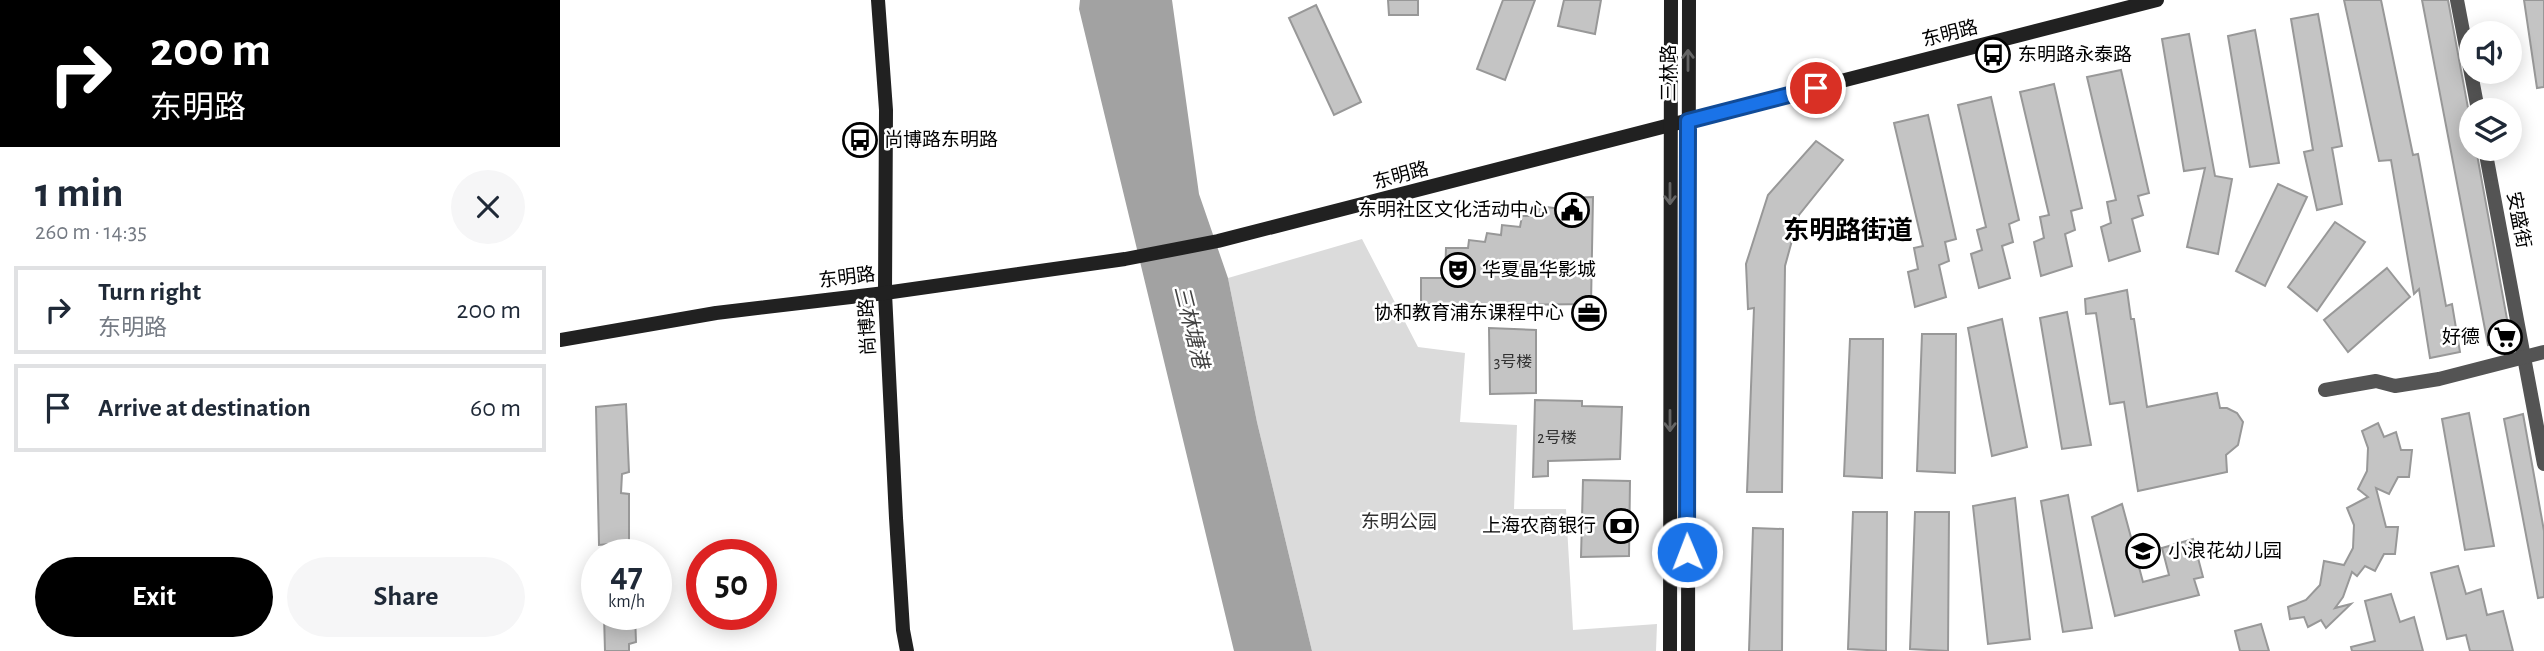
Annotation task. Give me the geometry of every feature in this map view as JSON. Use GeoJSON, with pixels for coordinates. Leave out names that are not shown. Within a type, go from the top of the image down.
{"type":"FeatureCollection","features":[{"type":"Feature","properties":{"kind":"main road","name":"尚博路"},"geometry":{"type":"LineString","coordinates":[[878,0],[886,110],[885,293],[896,518],[907,651]]}},
{"type":"Feature","properties":{"kind":"main road","name":"三林路"},"geometry":{"type":"LineString","coordinates":[[1670,651],[1671,0]]}},
{"type":"Feature","properties":{"kind":"main road","name":"三林路"},"geometry":{"type":"LineString","coordinates":[[1688,651],[1689,0]]}},
{"type":"Feature","properties":{"kind":"main road","name":"东明路"},"geometry":{"type":"LineString","coordinates":[[560,340],[716,313],[885,293],[1125,259],[1218,241],[2157,0]]}},
{"type":"Feature","properties":{"kind":"street"},"geometry":{"type":"LineString","coordinates":[[2457,0],[2476,98]]}},
{"type":"Feature","properties":{"kind":"street","name":"安盛街"},"geometry":{"type":"LineString","coordinates":[[2487,161],[2544,464]]}},
{"type":"Feature","properties":{"kind":"street"},"geometry":{"type":"LineString","coordinates":[[2325,390],[2376,381],[2395,386],[2439,379],[2544,352]]}},
{"type":"Feature","properties":{"kind":"green space","name":"东明公园"},"geometry":{"type":"Polygon","coordinates":[[[1362,239],[1418,347],[1465,353],[1460,422],[1517,425],[1514,509],[1566,509],[1573,630],[1657,624],[1656,651],[1312,651],[1257,422],[1228,278],[1362,239]]]}},
{"type":"Feature","properties":{"kind":"water","name":"三林塘港"},"geometry":{"type":"Polygon","coordinates":[[[1080,0],[1172,0],[1199,194],[1228,278],[1257,422],[1312,651],[1234,651],[1079,9],[1080,0]]]}},
{"type":"Feature","properties":{"kind":"building"},"geometry":{"type":"Polygon","coordinates":[[[1388,0],[1418,0],[1418,15],[1389,15],[1388,0]]]}},
{"type":"Feature","properties":{"kind":"building"},"geometry":{"type":"Polygon","coordinates":[[[1503,0],[1535,0],[1505,80],[1477,69],[1503,0]]]}},
{"type":"Feature","properties":{"kind":"building"},"geometry":{"type":"Polygon","coordinates":[[[1564,0],[1601,0],[1595,34],[1558,26],[1564,0]]]}},
{"type":"Feature","properties":{"kind":"building"},"geometry":{"type":"Polygon","coordinates":[[[2344,0],[2381,0],[2413,155],[2418,154],[2446,306],[2452,304],[2460,352],[2430,358],[2419,289],[2414,294],[2391,160],[2379,161],[2344,0]]]}},
{"type":"Feature","properties":{"kind":"building"},"geometry":{"type":"Polygon","coordinates":[[[2422,0],[2448,0],[2459,59],[2459,84],[2464,84],[2466,98],[2459,98],[2459,161],[2478,161],[2511,341],[2488,345],[2422,0]]]}},
{"type":"Feature","properties":{"kind":"building"},"geometry":{"type":"Polygon","coordinates":[[[2524,0],[2544,0],[2544,87],[2537,88],[2524,0]]]}},
{"type":"Feature","properties":{"kind":"building"},"geometry":{"type":"Polygon","coordinates":[[[1316,5],[1361,102],[1334,115],[1289,18],[1316,5]]]}},
{"type":"Feature","properties":{"kind":"building"},"geometry":{"type":"Polygon","coordinates":[[[2318,14],[2342,146],[2332,148],[2342,204],[2317,210],[2304,152],[2313,150],[2291,19],[2318,14]]]}},
{"type":"Feature","properties":{"kind":"building"},"geometry":{"type":"Polygon","coordinates":[[[2255,30],[2279,163],[2250,167],[2228,36],[2255,30]]]}},
{"type":"Feature","properties":{"kind":"building"},"geometry":{"type":"Polygon","coordinates":[[[2189,34],[2215,176],[2232,179],[2218,254],[2187,247],[2205,168],[2184,171],[2162,39],[2189,34]]]}},
{"type":"Feature","properties":{"kind":"building"},"geometry":{"type":"Polygon","coordinates":[[[2121,70],[2149,193],[2138,196],[2143,215],[2132,219],[2140,251],[2109,261],[2101,227],[2111,223],[2107,202],[2116,200],[2087,77],[2121,70]]]}},
{"type":"Feature","properties":{"kind":"building"},"geometry":{"type":"Polygon","coordinates":[[[2054,84],[2082,208],[2071,211],[2075,230],[2065,234],[2072,266],[2041,276],[2034,242],[2044,238],[2040,217],[2049,215],[2020,92],[2054,84]]]}},
{"type":"Feature","properties":{"kind":"building"},"geometry":{"type":"Polygon","coordinates":[[[1991,97],[2019,220],[2009,224],[2013,242],[2002,246],[2010,278],[1979,288],[1971,254],[1982,250],[1977,230],[1986,227],[1958,105],[1991,97]]]}},
{"type":"Feature","properties":{"kind":"building"},"geometry":{"type":"Polygon","coordinates":[[[1928,115],[1956,239],[1945,242],[1949,261],[1939,265],[1946,297],[1915,307],[1908,272],[1918,269],[1914,248],[1923,246],[1894,123],[1928,115]]]}},
{"type":"Feature","properties":{"kind":"building"},"geometry":{"type":"Polygon","coordinates":[[[1816,141],[1843,160],[1799,215],[1785,266],[1782,492],[1747,492],[1754,308],[1748,309],[1746,264],[1768,195],[1816,141]]]}},
{"type":"Feature","properties":{"kind":"building"},"geometry":{"type":"Polygon","coordinates":[[[2278,184],[2307,197],[2265,286],[2236,271],[2278,184]]]}},
{"type":"Feature","properties":{"kind":"building"},"geometry":{"type":"Polygon","coordinates":[[[1593,197],[1591,304],[1421,306],[1421,278],[1445,278],[1446,248],[1468,248],[1469,240],[1485,242],[1487,233],[1501,235],[1502,225],[1520,227],[1522,216],[1537,216],[1540,206],[1561,209],[1563,198],[1593,197]]]}},
{"type":"Feature","properties":{"kind":"building"},"geometry":{"type":"Polygon","coordinates":[[[2335,222],[2365,242],[2317,311],[2288,287],[2335,222]]]}},
{"type":"Feature","properties":{"kind":"building"},"geometry":{"type":"Polygon","coordinates":[[[2387,268],[2410,297],[2348,352],[2324,320],[2387,268]]]}},
{"type":"Feature","properties":{"kind":"building"},"geometry":{"type":"Polygon","coordinates":[[[2127,290],[2147,407],[2217,393],[2220,408],[2237,413],[2243,422],[2238,445],[2226,455],[2227,472],[2138,491],[2124,402],[2110,404],[2096,313],[2086,314],[2085,299],[2127,290]]]}},
{"type":"Feature","properties":{"kind":"building"},"geometry":{"type":"Polygon","coordinates":[[[2067,312],[2091,445],[2062,449],[2040,318],[2067,312]]]}},
{"type":"Feature","properties":{"kind":"building"},"geometry":{"type":"Polygon","coordinates":[[[2002,319],[2027,447],[1992,456],[1968,328],[2002,319]]]}},
{"type":"Feature","properties":{"kind":"building"},"geometry":{"type":"Polygon","coordinates":[[[1489,328],[1536,330],[1536,393],[1490,394],[1489,328]]]}},
{"type":"Feature","properties":{"kind":"building"},"geometry":{"type":"Polygon","coordinates":[[[1922,334],[1956,334],[1955,473],[1917,471],[1922,334]]]}},
{"type":"Feature","properties":{"kind":"building"},"geometry":{"type":"Polygon","coordinates":[[[1850,339],[1883,339],[1882,478],[1844,476],[1850,339]]]}},
{"type":"Feature","properties":{"kind":"building"},"geometry":{"type":"Polygon","coordinates":[[[1535,400],[1582,401],[1582,406],[1622,407],[1620,459],[1548,461],[1548,476],[1533,477],[1535,400]]]}},
{"type":"Feature","properties":{"kind":"building"},"geometry":{"type":"Polygon","coordinates":[[[626,404],[629,472],[622,474],[621,493],[629,494],[629,539],[599,539],[596,407],[626,404]]]}},
{"type":"Feature","properties":{"kind":"building"},"geometry":{"type":"Polygon","coordinates":[[[2469,413],[2494,546],[2465,550],[2442,419],[2469,413]]]}},
{"type":"Feature","properties":{"kind":"building"},"geometry":{"type":"Polygon","coordinates":[[[2523,414],[2544,531],[2544,597],[2538,598],[2504,419],[2523,414]]]}},
{"type":"Feature","properties":{"kind":"building"},"geometry":{"type":"Polygon","coordinates":[[[2378,423],[2384,437],[2396,432],[2401,450],[2412,450],[2409,477],[2398,477],[2389,494],[2376,488],[2386,527],[2398,527],[2395,554],[2384,554],[2375,571],[2365,566],[2357,576],[2352,572],[2343,597],[2335,608],[2351,604],[2326,628],[2321,620],[2308,627],[2304,617],[2290,619],[2288,607],[2306,600],[2320,585],[2324,561],[2344,565],[2353,548],[2354,525],[2347,508],[2368,497],[2358,489],[2367,471],[2368,448],[2362,431],[2378,423]]]}},
{"type":"Feature","properties":{"kind":"building"},"geometry":{"type":"Polygon","coordinates":[[[1583,480],[1630,481],[1629,556],[1581,557],[1583,480]]]}},
{"type":"Feature","properties":{"kind":"building"},"geometry":{"type":"Polygon","coordinates":[[[2068,495],[2092,628],[2063,632],[2041,501],[2068,495]]]}},
{"type":"Feature","properties":{"kind":"building"},"geometry":{"type":"Polygon","coordinates":[[[2015,498],[2030,639],[1988,644],[1973,506],[2015,498]]]}},
{"type":"Feature","properties":{"kind":"building"},"geometry":{"type":"Polygon","coordinates":[[[2122,504],[2143,582],[2169,575],[2162,548],[2193,539],[2203,577],[2194,579],[2199,595],[2115,616],[2092,517],[2122,504]]]}},
{"type":"Feature","properties":{"kind":"building"},"geometry":{"type":"Polygon","coordinates":[[[1853,512],[1887,512],[1886,651],[1848,649],[1853,512]]]}},
{"type":"Feature","properties":{"kind":"building"},"geometry":{"type":"Polygon","coordinates":[[[1915,512],[1949,512],[1948,651],[1910,649],[1915,512]]]}},
{"type":"Feature","properties":{"kind":"building"},"geometry":{"type":"Polygon","coordinates":[[[1753,528],[1783,529],[1782,651],[1749,651],[1753,528]]]}},
{"type":"Feature","properties":{"kind":"building"},"geometry":{"type":"Polygon","coordinates":[[[2458,566],[2466,594],[2481,589],[2487,615],[2503,611],[2513,651],[2470,651],[2466,635],[2447,639],[2431,573],[2458,566]]]}},
{"type":"Feature","properties":{"kind":"building"},"geometry":{"type":"Polygon","coordinates":[[[2391,594],[2400,622],[2414,617],[2423,651],[2352,651],[2351,647],[2375,641],[2365,601],[2391,594]]]}},
{"type":"Feature","properties":{"kind":"building"},"geometry":{"type":"Polygon","coordinates":[[[2261,624],[2269,651],[2240,651],[2235,631],[2261,624]]]}},
{"type":"Feature","properties":{"kind":"building"},"geometry":{"type":"Polygon","coordinates":[[[604,630],[636,630],[636,642],[629,644],[629,651],[605,651],[604,630]]]}},
{"type":"Feature","properties":{"kind":"place","name":"东明路永泰路"},"geometry":{"type":"Point","coordinates":[1993,55]}},
{"type":"Feature","properties":{"kind":"place","name":"尚博路东明路"},"geometry":{"type":"Point","coordinates":[860,140]}},
{"type":"Feature","properties":{"kind":"place","name":"东明社区文化活动中心"},"geometry":{"type":"Point","coordinates":[1572,210]}},
{"type":"Feature","properties":{"kind":"place","name":"华夏晶华影城"},"geometry":{"type":"Point","coordinates":[1458,270]}},
{"type":"Feature","properties":{"kind":"place","name":"协和教育浦东课程中心"},"geometry":{"type":"Point","coordinates":[1589,313]}},
{"type":"Feature","properties":{"kind":"place","name":"好德"},"geometry":{"type":"Point","coordinates":[2505,337]}},
{"type":"Feature","properties":{"kind":"place","name":"上海农商银行"},"geometry":{"type":"Point","coordinates":[1621,526]}},
{"type":"Feature","properties":{"kind":"place","name":"小浪花幼儿园"},"geometry":{"type":"Point","coordinates":[2143,551]}},
{"type":"Feature","properties":{"kind":"district","name":"东明路街道"},"geometry":{"type":"Point","coordinates":[1848,231]}},
{"type":"Feature","properties":{"kind":"route"},"geometry":{"type":"LineString","coordinates":[[1687,552],[1688,121],[1816,88]]}}]}
